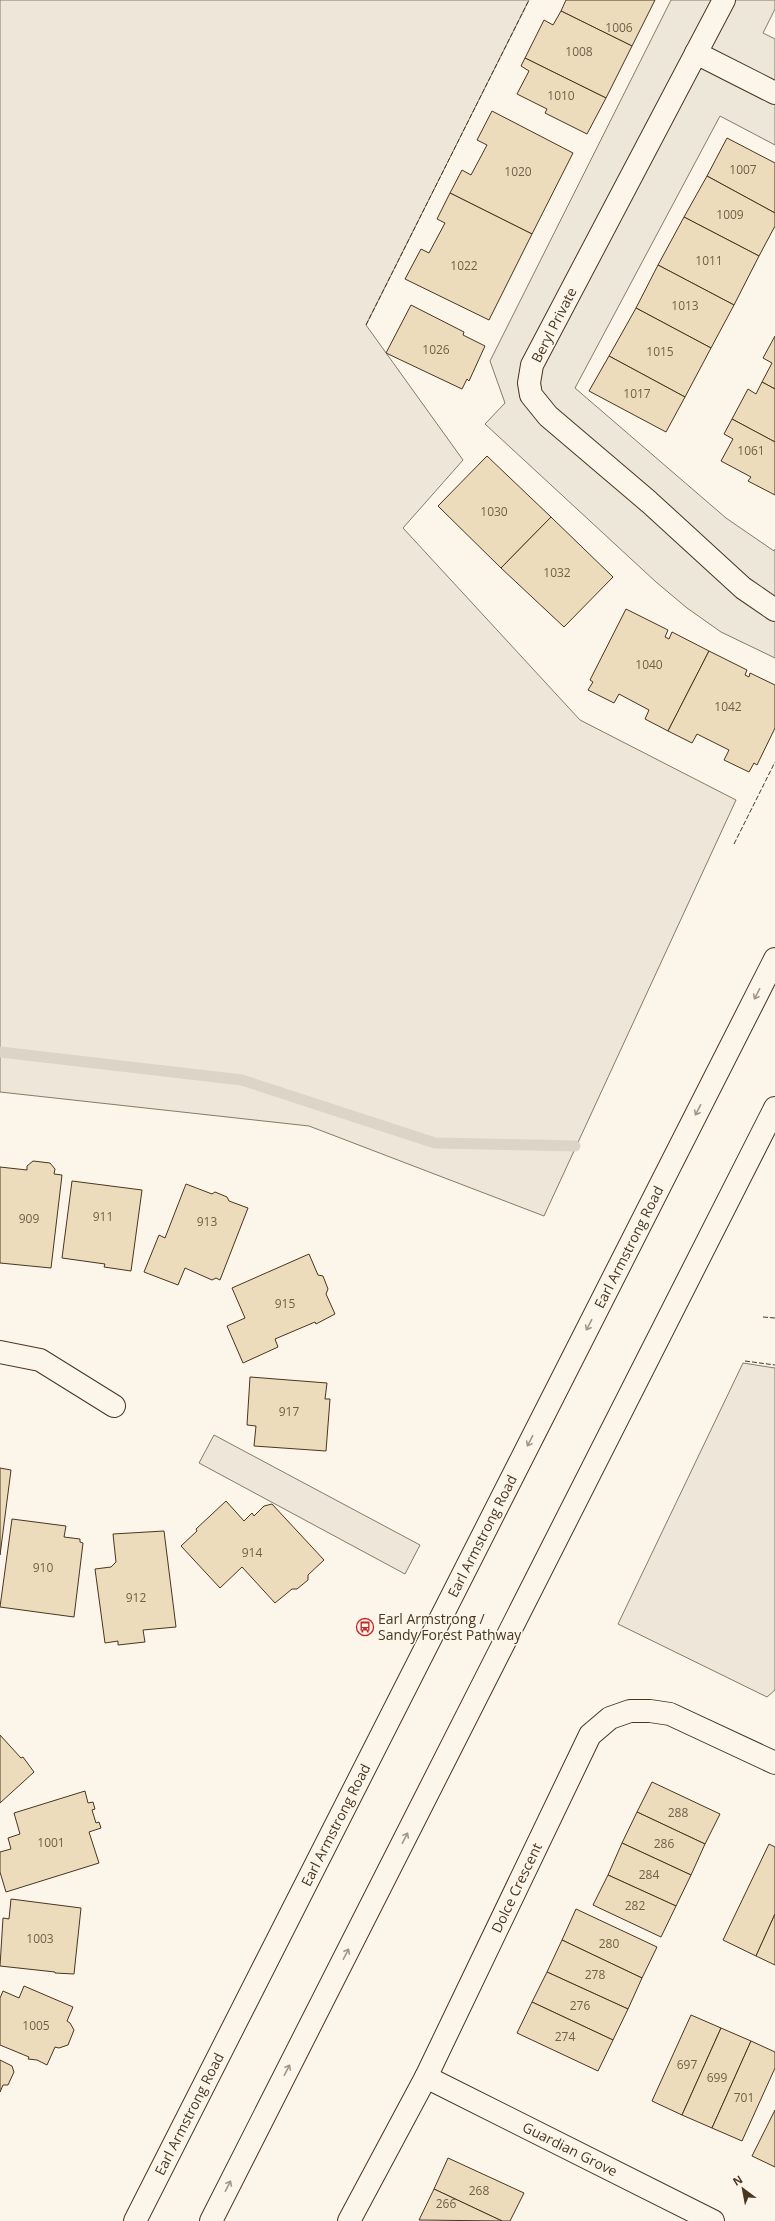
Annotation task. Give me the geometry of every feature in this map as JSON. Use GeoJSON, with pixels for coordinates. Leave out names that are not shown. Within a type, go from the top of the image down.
{"type":"FeatureCollection","features":[{"type":"Feature","properties":{"kind":"main road","name":"Beryl Private"},"geometry":{"type":"LineString","coordinates":[[724,0],[532,365],[530,389],[531,395],[537,405],[548,416],[648,502],[743,588],[775,610]]}},
{"type":"Feature","properties":{"kind":"main road"},"geometry":{"type":"LineString","coordinates":[[696,53],[775,93]]}},
{"type":"Feature","properties":{"kind":"main road","name":"Earl Armstrong Road"},"geometry":{"type":"LineString","coordinates":[[135,2221],[775,959]]}},
{"type":"Feature","properties":{"kind":"main road"},"geometry":{"type":"LineString","coordinates":[[211,2221],[775,1108]]}},
{"type":"Feature","properties":{"kind":"main road"},"geometry":{"type":"LineString","coordinates":[[0,1352],[40,1360],[114,1406]]}},
{"type":"Feature","properties":{"kind":"main road","name":"Dolce Crescent"},"geometry":{"type":"LineString","coordinates":[[349,2221],[426,2077],[590,1735],[610,1718],[630,1711],[650,1710],[670,1714],[775,1763]]}},
{"type":"Feature","properties":{"kind":"main road","name":"Guardian Grove"},"geometry":{"type":"LineString","coordinates":[[426,2077],[713,2221]]}},
{"type":"Feature","properties":{"kind":"shaded area"},"geometry":{"type":"Polygon","coordinates":[[[0,0],[529,0],[366,325],[463,460],[403,528],[580,720],[736,800],[544,1216],[309,1126],[0,1092],[0,0]]]}},
{"type":"Feature","properties":{"kind":"shaded area"},"geometry":{"type":"Polygon","coordinates":[[[671,0],[775,0],[775,9],[763,33],[775,39],[775,145],[720,116],[575,388],[726,518],[774,551],[775,549],[775,658],[721,632],[687,608],[656,582],[485,424],[505,403],[490,361],[671,0]]]}},
{"type":"Feature","properties":{"kind":"shaded area"},"geometry":{"type":"Polygon","coordinates":[[[743,1363],[775,1368],[775,1690],[767,1697],[618,1624],[743,1363]]]}},
{"type":"Feature","properties":{"kind":"shaded area"},"geometry":{"type":"Polygon","coordinates":[[[214,1435],[420,1545],[405,1574],[199,1463],[214,1435]]]}},
{"type":"Feature","properties":{"kind":"building"},"geometry":{"type":"Polygon","coordinates":[[[566,0],[655,0],[632,46],[561,11],[566,0]]]}},
{"type":"Feature","properties":{"kind":"building"},"geometry":{"type":"Polygon","coordinates":[[[561,11],[632,46],[606,98],[525,58],[544,20],[553,25],[561,11]]]}},
{"type":"Feature","properties":{"kind":"building"},"geometry":{"type":"Polygon","coordinates":[[[525,58],[606,98],[587,134],[545,113],[547,109],[517,94],[529,71],[521,66],[525,58]]]}},
{"type":"Feature","properties":{"kind":"building"},"geometry":{"type":"Polygon","coordinates":[[[492,111],[573,153],[532,234],[450,193],[462,170],[471,175],[487,145],[477,140],[492,111]]]}},
{"type":"Feature","properties":{"kind":"building"},"geometry":{"type":"Polygon","coordinates":[[[727,138],[775,163],[775,213],[707,176],[727,138]]]}},
{"type":"Feature","properties":{"kind":"building"},"geometry":{"type":"Polygon","coordinates":[[[707,176],[775,213],[775,226],[759,256],[684,217],[707,176]]]}},
{"type":"Feature","properties":{"kind":"building"},"geometry":{"type":"Polygon","coordinates":[[[450,193],[532,234],[489,320],[405,279],[421,249],[429,253],[445,223],[437,219],[450,193]]]}},
{"type":"Feature","properties":{"kind":"building"},"geometry":{"type":"Polygon","coordinates":[[[684,217],[759,256],[734,305],[658,265],[684,217]]]}},
{"type":"Feature","properties":{"kind":"building"},"geometry":{"type":"Polygon","coordinates":[[[658,265],[734,305],[711,348],[636,308],[658,265]]]}},
{"type":"Feature","properties":{"kind":"building"},"geometry":{"type":"Polygon","coordinates":[[[411,305],[464,332],[463,335],[485,346],[469,381],[467,379],[462,389],[386,353],[411,305]]]}},
{"type":"Feature","properties":{"kind":"building"},"geometry":{"type":"Polygon","coordinates":[[[636,308],[711,348],[685,397],[609,356],[636,308]]]}},
{"type":"Feature","properties":{"kind":"building"},"geometry":{"type":"Polygon","coordinates":[[[775,336],[775,389],[762,382],[772,363],[763,358],[775,336]]]}},
{"type":"Feature","properties":{"kind":"building"},"geometry":{"type":"Polygon","coordinates":[[[609,356],[685,397],[666,432],[589,391],[609,356]]]}},
{"type":"Feature","properties":{"kind":"building"},"geometry":{"type":"Polygon","coordinates":[[[762,382],[775,389],[775,442],[732,419],[748,389],[756,394],[762,382]]]}},
{"type":"Feature","properties":{"kind":"building"},"geometry":{"type":"Polygon","coordinates":[[[732,419],[775,442],[775,495],[748,481],[751,477],[721,461],[733,439],[724,434],[732,419]]]}},
{"type":"Feature","properties":{"kind":"building"},"geometry":{"type":"Polygon","coordinates":[[[487,456],[551,517],[501,568],[438,506],[487,456]]]}},
{"type":"Feature","properties":{"kind":"building"},"geometry":{"type":"Polygon","coordinates":[[[551,517],[613,577],[564,627],[501,568],[551,517]]]}},
{"type":"Feature","properties":{"kind":"building"},"geometry":{"type":"Polygon","coordinates":[[[626,609],[668,630],[665,637],[669,639],[672,632],[709,651],[668,731],[645,719],[649,710],[619,694],[614,703],[588,690],[593,682],[590,680],[626,609]]]}},
{"type":"Feature","properties":{"kind":"building"},"geometry":{"type":"Polygon","coordinates":[[[709,651],[747,670],[745,675],[749,677],[750,673],[775,685],[775,728],[757,765],[754,763],[749,772],[724,760],[729,750],[697,734],[692,743],[668,731],[709,651]]]}},
{"type":"Feature","properties":{"kind":"building"},"geometry":{"type":"Polygon","coordinates":[[[33,1161],[50,1163],[55,1169],[54,1174],[62,1175],[51,1268],[0,1263],[0,1167],[27,1170],[27,1166],[33,1161]]]}},
{"type":"Feature","properties":{"kind":"building"},"geometry":{"type":"Polygon","coordinates":[[[72,1181],[142,1190],[131,1271],[104,1267],[105,1264],[62,1258],[72,1181]]]}},
{"type":"Feature","properties":{"kind":"building"},"geometry":{"type":"Polygon","coordinates":[[[186,1184],[212,1194],[215,1192],[227,1197],[229,1201],[248,1208],[220,1280],[216,1278],[212,1280],[185,1268],[178,1285],[144,1272],[159,1235],[165,1238],[186,1184]]]}},
{"type":"Feature","properties":{"kind":"building"},"geometry":{"type":"Polygon","coordinates":[[[309,1254],[318,1275],[323,1276],[328,1289],[326,1294],[335,1314],[316,1324],[315,1322],[275,1339],[278,1347],[243,1363],[227,1326],[245,1318],[232,1288],[309,1254]]]}},
{"type":"Feature","properties":{"kind":"building"},"geometry":{"type":"Polygon","coordinates":[[[250,1377],[327,1383],[325,1399],[330,1399],[326,1451],[254,1446],[256,1426],[247,1425],[250,1377]]]}},
{"type":"Feature","properties":{"kind":"building"},"geometry":{"type":"Polygon","coordinates":[[[0,1468],[11,1470],[0,1555],[0,1468]]]}},
{"type":"Feature","properties":{"kind":"building"},"geometry":{"type":"Polygon","coordinates":[[[226,1501],[244,1521],[252,1513],[254,1516],[264,1506],[272,1504],[324,1560],[308,1575],[308,1580],[297,1589],[292,1589],[275,1603],[242,1567],[220,1588],[181,1546],[197,1531],[196,1529],[226,1501]]]}},
{"type":"Feature","properties":{"kind":"building"},"geometry":{"type":"Polygon","coordinates":[[[12,1519],[66,1526],[64,1537],[80,1539],[80,1542],[83,1543],[74,1617],[0,1607],[12,1519]]]}},
{"type":"Feature","properties":{"kind":"building"},"geometry":{"type":"Polygon","coordinates":[[[164,1531],[176,1627],[143,1630],[145,1642],[118,1645],[118,1641],[105,1643],[95,1569],[111,1567],[116,1562],[113,1534],[164,1531]]]}},
{"type":"Feature","properties":{"kind":"building"},"geometry":{"type":"Polygon","coordinates":[[[0,1735],[21,1758],[23,1757],[34,1772],[0,1803],[0,1735]]]}},
{"type":"Feature","properties":{"kind":"building"},"geometry":{"type":"Polygon","coordinates":[[[652,1782],[720,1814],[705,1844],[637,1812],[652,1782]]]}},
{"type":"Feature","properties":{"kind":"building"},"geometry":{"type":"Polygon","coordinates":[[[85,1791],[88,1803],[93,1802],[95,1809],[92,1810],[96,1823],[99,1822],[101,1828],[89,1832],[99,1863],[6,1892],[0,1872],[0,1852],[11,1849],[8,1838],[20,1834],[14,1813],[85,1791]]]}},
{"type":"Feature","properties":{"kind":"building"},"geometry":{"type":"Polygon","coordinates":[[[637,1812],[705,1844],[691,1875],[622,1843],[637,1812]]]}},
{"type":"Feature","properties":{"kind":"building"},"geometry":{"type":"Polygon","coordinates":[[[622,1843],[691,1875],[676,1906],[608,1875],[622,1843]]]}},
{"type":"Feature","properties":{"kind":"building"},"geometry":{"type":"Polygon","coordinates":[[[769,1844],[775,1847],[775,1914],[756,1956],[723,1940],[769,1844]]]}},
{"type":"Feature","properties":{"kind":"building"},"geometry":{"type":"Polygon","coordinates":[[[608,1875],[676,1906],[661,1937],[593,1905],[608,1875]]]}},
{"type":"Feature","properties":{"kind":"building"},"geometry":{"type":"Polygon","coordinates":[[[11,1899],[81,1908],[74,1974],[0,1966],[3,1918],[9,1919],[11,1899]]]}},
{"type":"Feature","properties":{"kind":"building"},"geometry":{"type":"Polygon","coordinates":[[[576,1909],[657,1947],[642,1978],[562,1940],[576,1909]]]}},
{"type":"Feature","properties":{"kind":"building"},"geometry":{"type":"Polygon","coordinates":[[[775,1914],[775,1965],[756,1956],[775,1914]]]}},
{"type":"Feature","properties":{"kind":"building"},"geometry":{"type":"Polygon","coordinates":[[[562,1940],[642,1978],[628,2009],[547,1972],[562,1940]]]}},
{"type":"Feature","properties":{"kind":"building"},"geometry":{"type":"Polygon","coordinates":[[[547,1972],[628,2009],[613,2040],[532,2002],[547,1972]]]}},
{"type":"Feature","properties":{"kind":"building"},"geometry":{"type":"Polygon","coordinates":[[[24,1986],[73,2007],[67,2021],[74,2030],[68,2045],[59,2048],[55,2047],[47,2065],[37,2060],[28,2059],[29,2057],[0,2045],[0,1998],[3,1991],[19,1998],[24,1986]]]}},
{"type":"Feature","properties":{"kind":"building"},"geometry":{"type":"Polygon","coordinates":[[[532,2002],[613,2040],[598,2071],[517,2033],[532,2002]]]}},
{"type":"Feature","properties":{"kind":"building"},"geometry":{"type":"Polygon","coordinates":[[[691,2015],[721,2028],[682,2115],[652,2101],[691,2015]]]}},
{"type":"Feature","properties":{"kind":"building"},"geometry":{"type":"Polygon","coordinates":[[[721,2028],[751,2041],[712,2128],[682,2115],[721,2028]]]}},
{"type":"Feature","properties":{"kind":"building"},"geometry":{"type":"Polygon","coordinates":[[[751,2041],[775,2052],[775,2068],[742,2141],[712,2128],[751,2041]]]}},
{"type":"Feature","properties":{"kind":"building"},"geometry":{"type":"Polygon","coordinates":[[[0,2060],[12,2066],[14,2072],[8,2085],[3,2085],[0,2092],[0,2060]]]}},
{"type":"Feature","properties":{"kind":"building"},"geometry":{"type":"Polygon","coordinates":[[[775,2110],[775,2167],[752,2156],[775,2110]]]}},
{"type":"Feature","properties":{"kind":"building"},"geometry":{"type":"Polygon","coordinates":[[[448,2158],[524,2193],[510,2221],[502,2221],[434,2189],[448,2158]]]}},
{"type":"Feature","properties":{"kind":"building"},"geometry":{"type":"Polygon","coordinates":[[[434,2189],[502,2221],[419,2220],[434,2189]]]}},
{"type":"Feature","properties":{"kind":"waterway"},"geometry":{"type":"LineString","coordinates":[[0,1052],[242,1080],[435,1143],[575,1146]]}},
{"type":"Feature","properties":{"kind":"fence"},"geometry":{"type":"LineString","coordinates":[[366,325],[529,0]]}},
{"type":"Feature","properties":{"kind":"fence"},"geometry":{"type":"LineString","coordinates":[[734,844],[775,762]]}},
{"type":"Feature","properties":{"kind":"fence"},"geometry":{"type":"LineString","coordinates":[[763,1317],[775,1318]]}},
{"type":"Feature","properties":{"kind":"fence"},"geometry":{"type":"LineString","coordinates":[[745,1361],[775,1365]]}},
{"type":"Feature","properties":{"kind":"place","name":"Earl Armstrong / Sandy Forest Pathway"},"geometry":{"type":"Point","coordinates":[365,1627]}}]}
